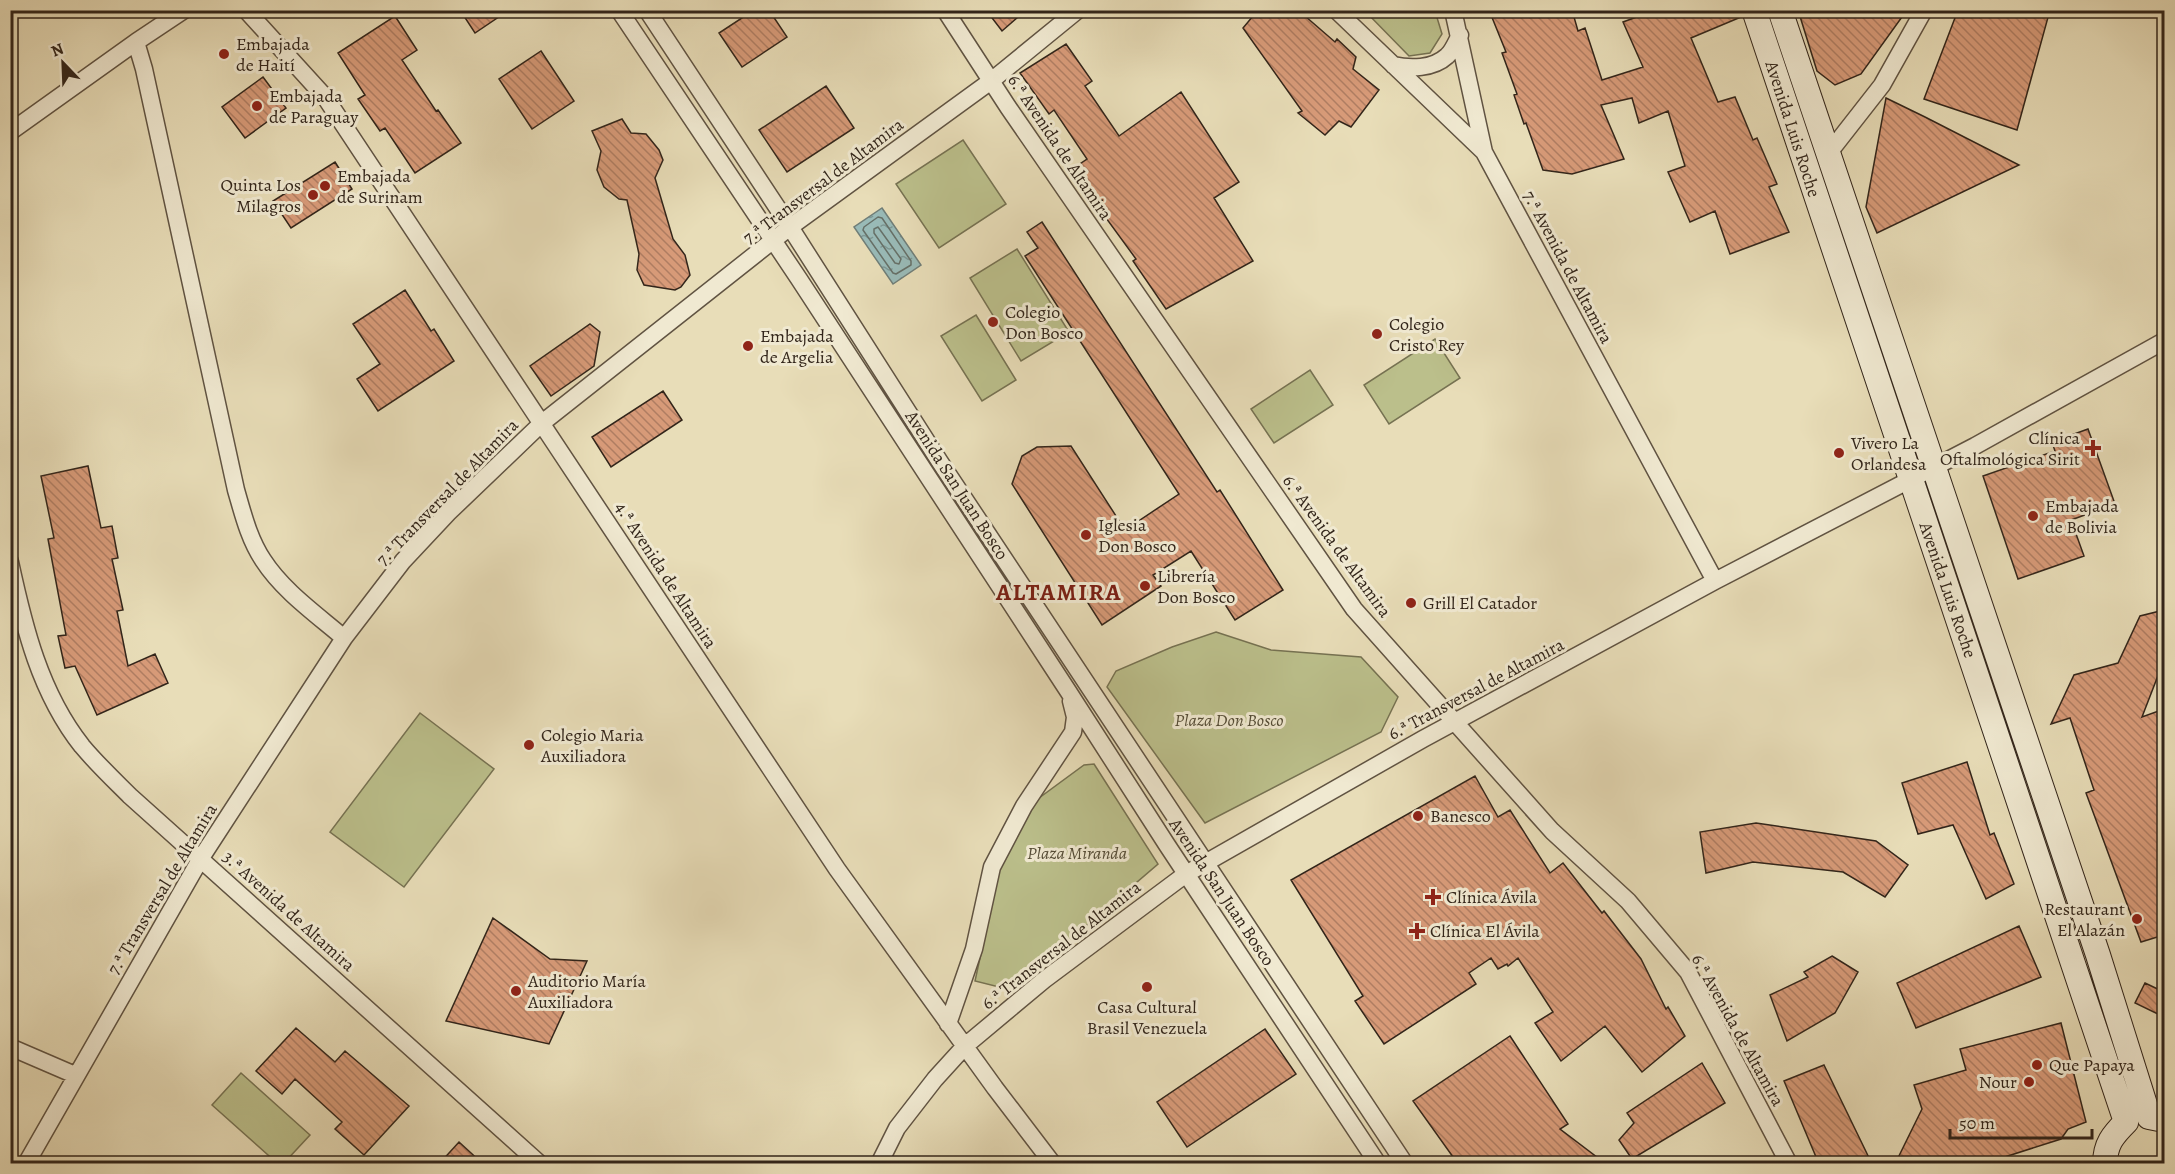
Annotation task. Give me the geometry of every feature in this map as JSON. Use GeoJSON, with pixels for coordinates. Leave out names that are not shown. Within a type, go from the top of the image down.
{"type":"FeatureCollection","features":[{"type":"Feature","properties":{"kind":"main road","name":"Avenida Luis Roche"},"geometry":{"type":"LineString","coordinates":[[1754,10],[2060,918],[2126,1122],[2111,1136],[2105,1152],[2105,1164]]}},
{"type":"Feature","properties":{"kind":"main road","name":"Avenida Luis Roche"},"geometry":{"type":"LineString","coordinates":[[1780,10],[2098,955],[2149,1117],[2164,1120]]}},
{"type":"Feature","properties":{"kind":"street"},"geometry":{"type":"LineString","coordinates":[[10,132],[184,10]]}},
{"type":"Feature","properties":{"kind":"street","name":"4.ª Avenida de Altamira"},"geometry":{"type":"LineString","coordinates":[[246,10],[325,97],[837,869],[1053,1164]]}},
{"type":"Feature","properties":{"kind":"street","name":"Avenida San Juan Bosco"},"geometry":{"type":"LineString","coordinates":[[619,10],[773,240],[1378,1164]]}},
{"type":"Feature","properties":{"kind":"street","name":"Avenida San Juan Bosco"},"geometry":{"type":"LineString","coordinates":[[647,10],[790,227],[940,462],[1405,1164]]}},
{"type":"Feature","properties":{"kind":"street","name":"6.ª Avenida de Altamira"},"geometry":{"type":"LineString","coordinates":[[945,10],[991,81],[1354,609],[1552,831],[1628,901],[1688,972],[1789,1164]]}},
{"type":"Feature","properties":{"kind":"street","name":"7.ª Transversal de Altamira"},"geometry":{"type":"LineString","coordinates":[[26,1164],[201,858],[344,638],[402,561],[448,513],[542,423],[773,240],[991,81],[1078,10]]}},
{"type":"Feature","properties":{"kind":"street","name":"7.ª Avenida de Altamira"},"geometry":{"type":"LineString","coordinates":[[1336,10],[1484,152],[1715,581]]}},
{"type":"Feature","properties":{"kind":"street"},"geometry":{"type":"LineString","coordinates":[[1453,10],[1484,152]]}},
{"type":"Feature","properties":{"kind":"street"},"geometry":{"type":"LineString","coordinates":[[1828,154],[1882,86],[1924,10]]}},
{"type":"Feature","properties":{"kind":"street"},"geometry":{"type":"LineString","coordinates":[[1393,65],[1416,68],[1438,61],[1447,56],[1460,35]]}},
{"type":"Feature","properties":{"kind":"street"},"geometry":{"type":"LineString","coordinates":[[136,42],[144,69],[236,490],[248,530],[268,568],[301,601],[344,638]]}},
{"type":"Feature","properties":{"kind":"street","name":"6.ª Transversal de Altamira"},"geometry":{"type":"LineString","coordinates":[[879,1164],[897,1128],[935,1078],[965,1046],[1044,980],[1205,861],[1715,581],[1934,467],[2164,341]]}},
{"type":"Feature","properties":{"kind":"street","name":"3.ª Avenida de Altamira"},"geometry":{"type":"LineString","coordinates":[[10,562],[36,664],[52,700],[82,746],[130,796],[540,1164]]}},
{"type":"Feature","properties":{"kind":"street"},"geometry":{"type":"LineString","coordinates":[[948,1023],[975,949],[992,867],[1024,806],[1073,732],[1075,717],[1068,691]]}},
{"type":"Feature","properties":{"kind":"street"},"geometry":{"type":"LineString","coordinates":[[10,1047],[75,1076]]}},
{"type":"Feature","properties":{"kind":"green space"},"geometry":{"type":"Polygon","coordinates":[[[1365,11],[1435,11],[1442,34],[1430,53],[1409,56],[1365,11]]]}},
{"type":"Feature","properties":{"kind":"green space"},"geometry":{"type":"Polygon","coordinates":[[[963,140],[1006,204],[939,248],[896,184],[963,140]]]}},
{"type":"Feature","properties":{"kind":"green space"},"geometry":{"type":"Polygon","coordinates":[[[1017,249],[1069,332],[1021,361],[970,278],[1017,249]]]}},
{"type":"Feature","properties":{"kind":"green space"},"geometry":{"type":"Polygon","coordinates":[[[976,315],[1016,380],[982,401],[941,336],[976,315]]]}},
{"type":"Feature","properties":{"kind":"green space"},"geometry":{"type":"Polygon","coordinates":[[[1435,339],[1460,378],[1389,424],[1364,385],[1435,339]]]}},
{"type":"Feature","properties":{"kind":"green space"},"geometry":{"type":"Polygon","coordinates":[[[1310,370],[1333,405],[1274,443],[1251,409],[1310,370]]]}},
{"type":"Feature","properties":{"kind":"green space","name":"Plaza Don Bosco"},"geometry":{"type":"Polygon","coordinates":[[[1216,632],[1271,650],[1361,657],[1398,697],[1381,732],[1205,823],[1107,687],[1116,671],[1172,647],[1216,632]]]}},
{"type":"Feature","properties":{"kind":"green space"},"geometry":{"type":"Polygon","coordinates":[[[420,713],[494,769],[404,887],[330,832],[420,713]]]}},
{"type":"Feature","properties":{"kind":"green space","name":"Plaza Miranda"},"geometry":{"type":"Polygon","coordinates":[[[1094,764],[1158,864],[1011,990],[975,981],[1000,866],[1035,801],[1084,765],[1094,764]]]}},
{"type":"Feature","properties":{"kind":"green space"},"geometry":{"type":"Polygon","coordinates":[[[241,1073],[310,1135],[284,1163],[277,1163],[212,1105],[241,1073]]]}},
{"type":"Feature","properties":{"kind":"water"},"geometry":{"type":"Polygon","coordinates":[[[882,208],[921,265],[893,284],[854,227],[882,208]]]}},
{"type":"Feature","properties":{"kind":"building"},"geometry":{"type":"Polygon","coordinates":[[[460,10],[509,10],[475,33],[460,10]]]}},
{"type":"Feature","properties":{"kind":"building"},"geometry":{"type":"Polygon","coordinates":[[[754,10],[769,10],[787,37],[742,67],[719,33],[754,10]]]}},
{"type":"Feature","properties":{"kind":"building"},"geometry":{"type":"Polygon","coordinates":[[[986,10],[1026,10],[1002,31],[986,10]]]}},
{"type":"Feature","properties":{"kind":"building"},"geometry":{"type":"Polygon","coordinates":[[[1258,10],[1298,10],[1335,42],[1337,39],[1356,57],[1353,69],[1379,90],[1351,127],[1339,121],[1325,135],[1298,113],[1302,111],[1243,28],[1258,10]]]}},
{"type":"Feature","properties":{"kind":"building"},"geometry":{"type":"Polygon","coordinates":[[[1489,10],[1572,10],[1578,31],[1585,28],[1602,80],[1643,67],[1623,22],[1656,10],[1740,10],[1741,17],[1691,38],[1718,102],[1735,97],[1753,140],[1757,138],[1777,184],[1769,187],[1789,232],[1730,254],[1715,211],[1690,222],[1668,172],[1685,166],[1668,111],[1639,123],[1632,98],[1601,105],[1624,159],[1572,174],[1543,170],[1514,95],[1517,94],[1502,53],[1506,52],[1489,10]]]}},
{"type":"Feature","properties":{"kind":"building"},"geometry":{"type":"Polygon","coordinates":[[[1798,10],[1907,10],[1861,74],[1835,85],[1817,71],[1798,10]]]}},
{"type":"Feature","properties":{"kind":"building"},"geometry":{"type":"Polygon","coordinates":[[[1958,10],[2050,10],[2017,130],[1924,99],[1958,10]]]}},
{"type":"Feature","properties":{"kind":"building"},"geometry":{"type":"Polygon","coordinates":[[[395,16],[417,50],[402,60],[436,111],[438,110],[461,143],[415,173],[385,128],[380,131],[358,99],[365,95],[338,53],[395,16]]]}},
{"type":"Feature","properties":{"kind":"building"},"geometry":{"type":"Polygon","coordinates":[[[1066,44],[1092,81],[1085,86],[1119,136],[1181,92],[1239,182],[1214,198],[1253,261],[1166,309],[1133,261],[1136,259],[1071,170],[1087,159],[1054,110],[1049,114],[1020,73],[1066,44]]]}},
{"type":"Feature","properties":{"kind":"building"},"geometry":{"type":"Polygon","coordinates":[[[541,51],[574,101],[532,129],[499,79],[541,51]]]}},
{"type":"Feature","properties":{"kind":"building"},"geometry":{"type":"Polygon","coordinates":[[[263,77],[286,108],[245,138],[222,107],[263,77]]]}},
{"type":"Feature","properties":{"kind":"building"},"geometry":{"type":"Polygon","coordinates":[[[826,86],[854,128],[787,172],[759,130],[826,86]]]}},
{"type":"Feature","properties":{"kind":"building"},"geometry":{"type":"Polygon","coordinates":[[[1886,98],[2019,165],[1877,233],[1866,207],[1886,98]]]}},
{"type":"Feature","properties":{"kind":"building"},"geometry":{"type":"Polygon","coordinates":[[[622,119],[631,133],[646,134],[659,150],[663,160],[655,178],[673,239],[685,255],[690,275],[681,287],[675,290],[644,285],[637,270],[639,254],[627,200],[619,199],[604,187],[597,170],[601,151],[592,131],[622,119]]]}},
{"type":"Feature","properties":{"kind":"building","name":"Quinta Los Milagros"},"geometry":{"type":"Polygon","coordinates":[[[335,162],[352,189],[291,228],[273,201],[335,162]]]}},
{"type":"Feature","properties":{"kind":"building"},"geometry":{"type":"Polygon","coordinates":[[[1042,222],[1217,492],[1220,490],[1283,590],[1235,620],[1191,551],[1153,575],[1161,586],[1102,625],[1012,484],[1022,456],[1037,447],[1071,446],[1125,530],[1179,494],[1025,256],[1038,248],[1027,232],[1042,222]]]}},
{"type":"Feature","properties":{"kind":"building"},"geometry":{"type":"Polygon","coordinates":[[[405,290],[431,331],[434,329],[454,361],[378,411],[357,379],[380,364],[353,324],[405,290]]]}},
{"type":"Feature","properties":{"kind":"building"},"geometry":{"type":"Polygon","coordinates":[[[590,324],[600,332],[594,366],[551,396],[530,366],[590,324]]]}},
{"type":"Feature","properties":{"kind":"building"},"geometry":{"type":"Polygon","coordinates":[[[663,391],[682,420],[611,467],[592,437],[663,391]]]}},
{"type":"Feature","properties":{"kind":"building","name":"Embajada de Bolivia"},"geometry":{"type":"Polygon","coordinates":[[[2088,429],[2115,504],[2071,520],[2084,556],[2018,579],[1983,476],[2055,451],[2052,442],[2088,429]]]}},
{"type":"Feature","properties":{"kind":"building"},"geometry":{"type":"Polygon","coordinates":[[[88,466],[101,528],[112,526],[118,558],[112,559],[123,610],[117,611],[128,666],[155,654],[168,683],[97,715],[75,666],[65,668],[58,636],[66,635],[48,539],[54,538],[41,476],[88,466]]]}},
{"type":"Feature","properties":{"kind":"building"},"geometry":{"type":"Polygon","coordinates":[[[2164,610],[2164,660],[2142,717],[2164,709],[2164,935],[2141,942],[2086,793],[2094,790],[2070,718],[2051,724],[2074,675],[2118,663],[2140,616],[2164,610]]]}},
{"type":"Feature","properties":{"kind":"building"},"geometry":{"type":"Polygon","coordinates":[[[1967,762],[1990,835],[1994,833],[2014,884],[1986,899],[1953,825],[1918,834],[1902,783],[1967,762]]]}},
{"type":"Feature","properties":{"kind":"building","name":"Clínica El Ávila"},"geometry":{"type":"Polygon","coordinates":[[[1475,776],[1498,817],[1510,810],[1550,873],[1563,863],[1602,913],[1604,911],[1641,959],[1666,1009],[1668,1007],[1685,1036],[1642,1072],[1605,1026],[1561,1061],[1535,1023],[1553,1012],[1518,958],[1508,966],[1507,964],[1498,969],[1491,958],[1469,973],[1476,984],[1384,1044],[1355,1001],[1363,996],[1291,880],[1475,776]]]}},
{"type":"Feature","properties":{"kind":"building"},"geometry":{"type":"Polygon","coordinates":[[[1756,823],[1876,841],[1908,865],[1885,897],[1843,872],[1753,862],[1706,873],[1700,832],[1756,823]]]}},
{"type":"Feature","properties":{"kind":"building","name":"Auditorio María Auxiliadora"},"geometry":{"type":"Polygon","coordinates":[[[493,918],[550,959],[587,961],[549,1044],[446,1021],[493,918]]]}},
{"type":"Feature","properties":{"kind":"building"},"geometry":{"type":"Polygon","coordinates":[[[2019,926],[2041,977],[1916,1028],[1897,983],[2019,926]]]}},
{"type":"Feature","properties":{"kind":"building"},"geometry":{"type":"Polygon","coordinates":[[[1832,956],[1858,972],[1835,1013],[1787,1041],[1770,995],[1808,977],[1804,972],[1832,956]]]}},
{"type":"Feature","properties":{"kind":"building"},"geometry":{"type":"Polygon","coordinates":[[[2145,983],[2164,992],[2164,1017],[2135,1003],[2145,983]]]}},
{"type":"Feature","properties":{"kind":"building"},"geometry":{"type":"Polygon","coordinates":[[[2061,1023],[2086,1122],[2068,1129],[2061,1139],[1983,1164],[1895,1164],[1922,1109],[1914,1085],[1966,1070],[1960,1049],[2061,1023]]]}},
{"type":"Feature","properties":{"kind":"building"},"geometry":{"type":"Polygon","coordinates":[[[296,1028],[335,1062],[345,1051],[409,1106],[364,1155],[335,1129],[342,1122],[295,1079],[282,1094],[256,1071],[296,1028]]]}},
{"type":"Feature","properties":{"kind":"building"},"geometry":{"type":"Polygon","coordinates":[[[1265,1029],[1296,1074],[1187,1147],[1157,1102],[1265,1029]]]}},
{"type":"Feature","properties":{"kind":"building"},"geometry":{"type":"Polygon","coordinates":[[[1510,1036],[1568,1124],[1560,1129],[1606,1164],[1458,1164],[1413,1101],[1510,1036]]]}},
{"type":"Feature","properties":{"kind":"building"},"geometry":{"type":"Polygon","coordinates":[[[1702,1063],[1725,1103],[1632,1159],[1619,1140],[1634,1123],[1627,1113],[1702,1063]]]}},
{"type":"Feature","properties":{"kind":"building"},"geometry":{"type":"Polygon","coordinates":[[[1824,1065],[1872,1164],[1819,1164],[1784,1081],[1824,1065]]]}},
{"type":"Feature","properties":{"kind":"building"},"geometry":{"type":"Polygon","coordinates":[[[459,1142],[483,1164],[439,1164],[459,1142]]]}},
{"type":"Feature","properties":{"kind":"place","name":"Embajada de Haití"},"geometry":{"type":"Point","coordinates":[224,54]}},
{"type":"Feature","properties":{"kind":"place","name":"Embajada de Paraguay"},"geometry":{"type":"Point","coordinates":[257,106]}},
{"type":"Feature","properties":{"kind":"place","name":"Embajada de Surinam"},"geometry":{"type":"Point","coordinates":[325,186]}},
{"type":"Feature","properties":{"kind":"place","name":"Quinta Los Milagros"},"geometry":{"type":"Point","coordinates":[313,195]}},
{"type":"Feature","properties":{"kind":"place","name":"Colegio Don Bosco"},"geometry":{"type":"Point","coordinates":[993,322]}},
{"type":"Feature","properties":{"kind":"place","name":"Colegio Cristo Rey"},"geometry":{"type":"Point","coordinates":[1377,334]}},
{"type":"Feature","properties":{"kind":"place","name":"Embajada de Argelia"},"geometry":{"type":"Point","coordinates":[748,346]}},
{"type":"Feature","properties":{"kind":"place","name":"Clínica Oftalmológica Sirit"},"geometry":{"type":"Point","coordinates":[2093,448]}},
{"type":"Feature","properties":{"kind":"place","name":"Vivero La Orlandesa"},"geometry":{"type":"Point","coordinates":[1839,453]}},
{"type":"Feature","properties":{"kind":"place","name":"Embajada de Bolivia"},"geometry":{"type":"Point","coordinates":[2033,516]}},
{"type":"Feature","properties":{"kind":"place","name":"Iglesia Don Bosco"},"geometry":{"type":"Point","coordinates":[1086,535]}},
{"type":"Feature","properties":{"kind":"place","name":"Librería Don Bosco"},"geometry":{"type":"Point","coordinates":[1145,586]}},
{"type":"Feature","properties":{"kind":"place","name":"Grill El Catador"},"geometry":{"type":"Point","coordinates":[1411,603]}},
{"type":"Feature","properties":{"kind":"place","name":"Colegio Maria Auxiliadora"},"geometry":{"type":"Point","coordinates":[529,745]}},
{"type":"Feature","properties":{"kind":"place","name":"Banesco"},"geometry":{"type":"Point","coordinates":[1418,816]}},
{"type":"Feature","properties":{"kind":"place","name":"Clínica Ávila"},"geometry":{"type":"Point","coordinates":[1433,897]}},
{"type":"Feature","properties":{"kind":"place","name":"Restaurant El Alazán"},"geometry":{"type":"Point","coordinates":[2137,919]}},
{"type":"Feature","properties":{"kind":"place","name":"Clínica El Ávila"},"geometry":{"type":"Point","coordinates":[1417,931]}},
{"type":"Feature","properties":{"kind":"place","name":"Casa Cultural Brasil Venezuela"},"geometry":{"type":"Point","coordinates":[1147,987]}},
{"type":"Feature","properties":{"kind":"place","name":"Auditorio María Auxiliadora"},"geometry":{"type":"Point","coordinates":[516,991]}},
{"type":"Feature","properties":{"kind":"place","name":"Que Papaya"},"geometry":{"type":"Point","coordinates":[2037,1065]}},
{"type":"Feature","properties":{"kind":"place","name":"Nour"},"geometry":{"type":"Point","coordinates":[2029,1082]}},
{"type":"Feature","properties":{"kind":"district","name":"ALTAMIRA"},"geometry":{"type":"Point","coordinates":[1059,592]}}]}
